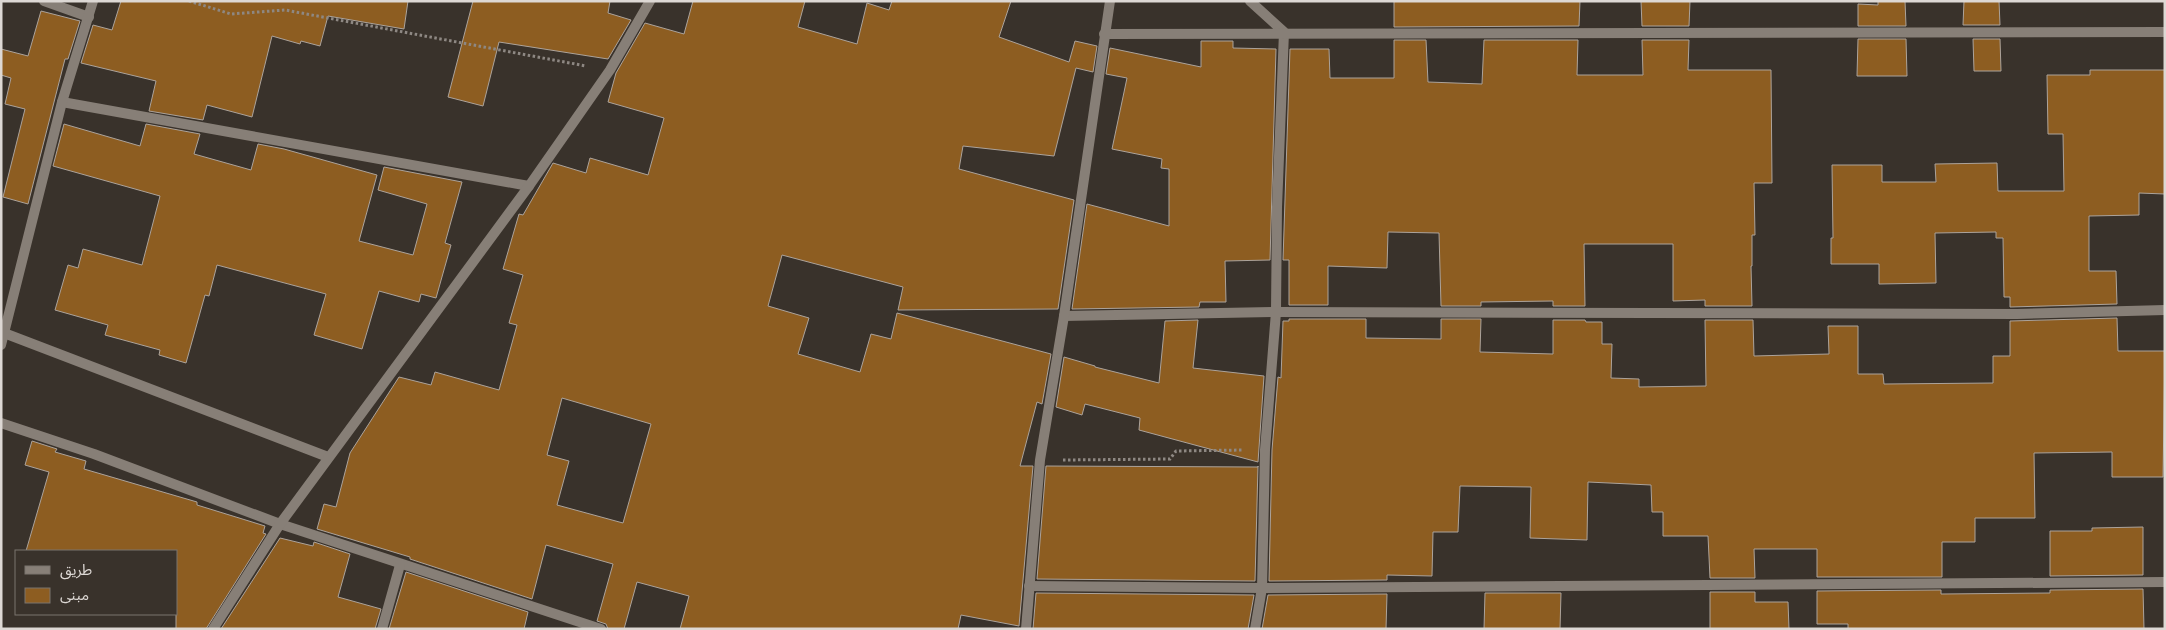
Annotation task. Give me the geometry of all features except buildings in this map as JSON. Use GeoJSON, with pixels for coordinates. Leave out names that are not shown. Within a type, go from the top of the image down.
{"type":"FeatureCollection","features":[{"type":"Feature","properties":{"kind":"street"},"geometry":{"type":"LineString","coordinates":[[44,1],[89,17]]}},
{"type":"Feature","properties":{"kind":"street"},"geometry":{"type":"LineString","coordinates":[[1,345],[62,102],[93,1]]}},
{"type":"Feature","properties":{"kind":"street"},"geometry":{"type":"LineString","coordinates":[[213,629],[280,524],[529,186],[610,70],[650,1]]}},
{"type":"Feature","properties":{"kind":"street"},"geometry":{"type":"LineString","coordinates":[[1026,629],[1040,460],[1064,316],[1110,1]]}},
{"type":"Feature","properties":{"kind":"street"},"geometry":{"type":"LineString","coordinates":[[1250,1],[1284,32],[1277,207],[1276,312],[1265,450],[1262,588],[1255,629]]}},
{"type":"Feature","properties":{"kind":"street"},"geometry":{"type":"LineString","coordinates":[[1104,34],[1284,32],[2165,32]]}},
{"type":"Feature","properties":{"kind":"street"},"geometry":{"type":"LineString","coordinates":[[62,102],[529,186]]}},
{"type":"Feature","properties":{"kind":"street"},"geometry":{"type":"LineString","coordinates":[[1064,316],[1276,312],[2016,314],[2165,310]]}},
{"type":"Feature","properties":{"kind":"street"},"geometry":{"type":"LineString","coordinates":[[4,333],[328,457]]}},
{"type":"Feature","properties":{"kind":"street"},"geometry":{"type":"LineString","coordinates":[[1,423],[94,454],[280,524],[601,629]]}},
{"type":"Feature","properties":{"kind":"street"},"geometry":{"type":"LineString","coordinates":[[382,629],[400,564]]}},
{"type":"Feature","properties":{"kind":"street"},"geometry":{"type":"LineString","coordinates":[[1029,586],[1262,588],[2165,582]]}},
{"type":"Feature","properties":{"kind":"path"},"geometry":{"type":"LineString","coordinates":[[189,1],[231,14],[286,10],[610,70]]}},
{"type":"Feature","properties":{"kind":"path"},"geometry":{"type":"LineString","coordinates":[[1040,460],[1170,460],[1176,451],[1265,450]]}}]}
